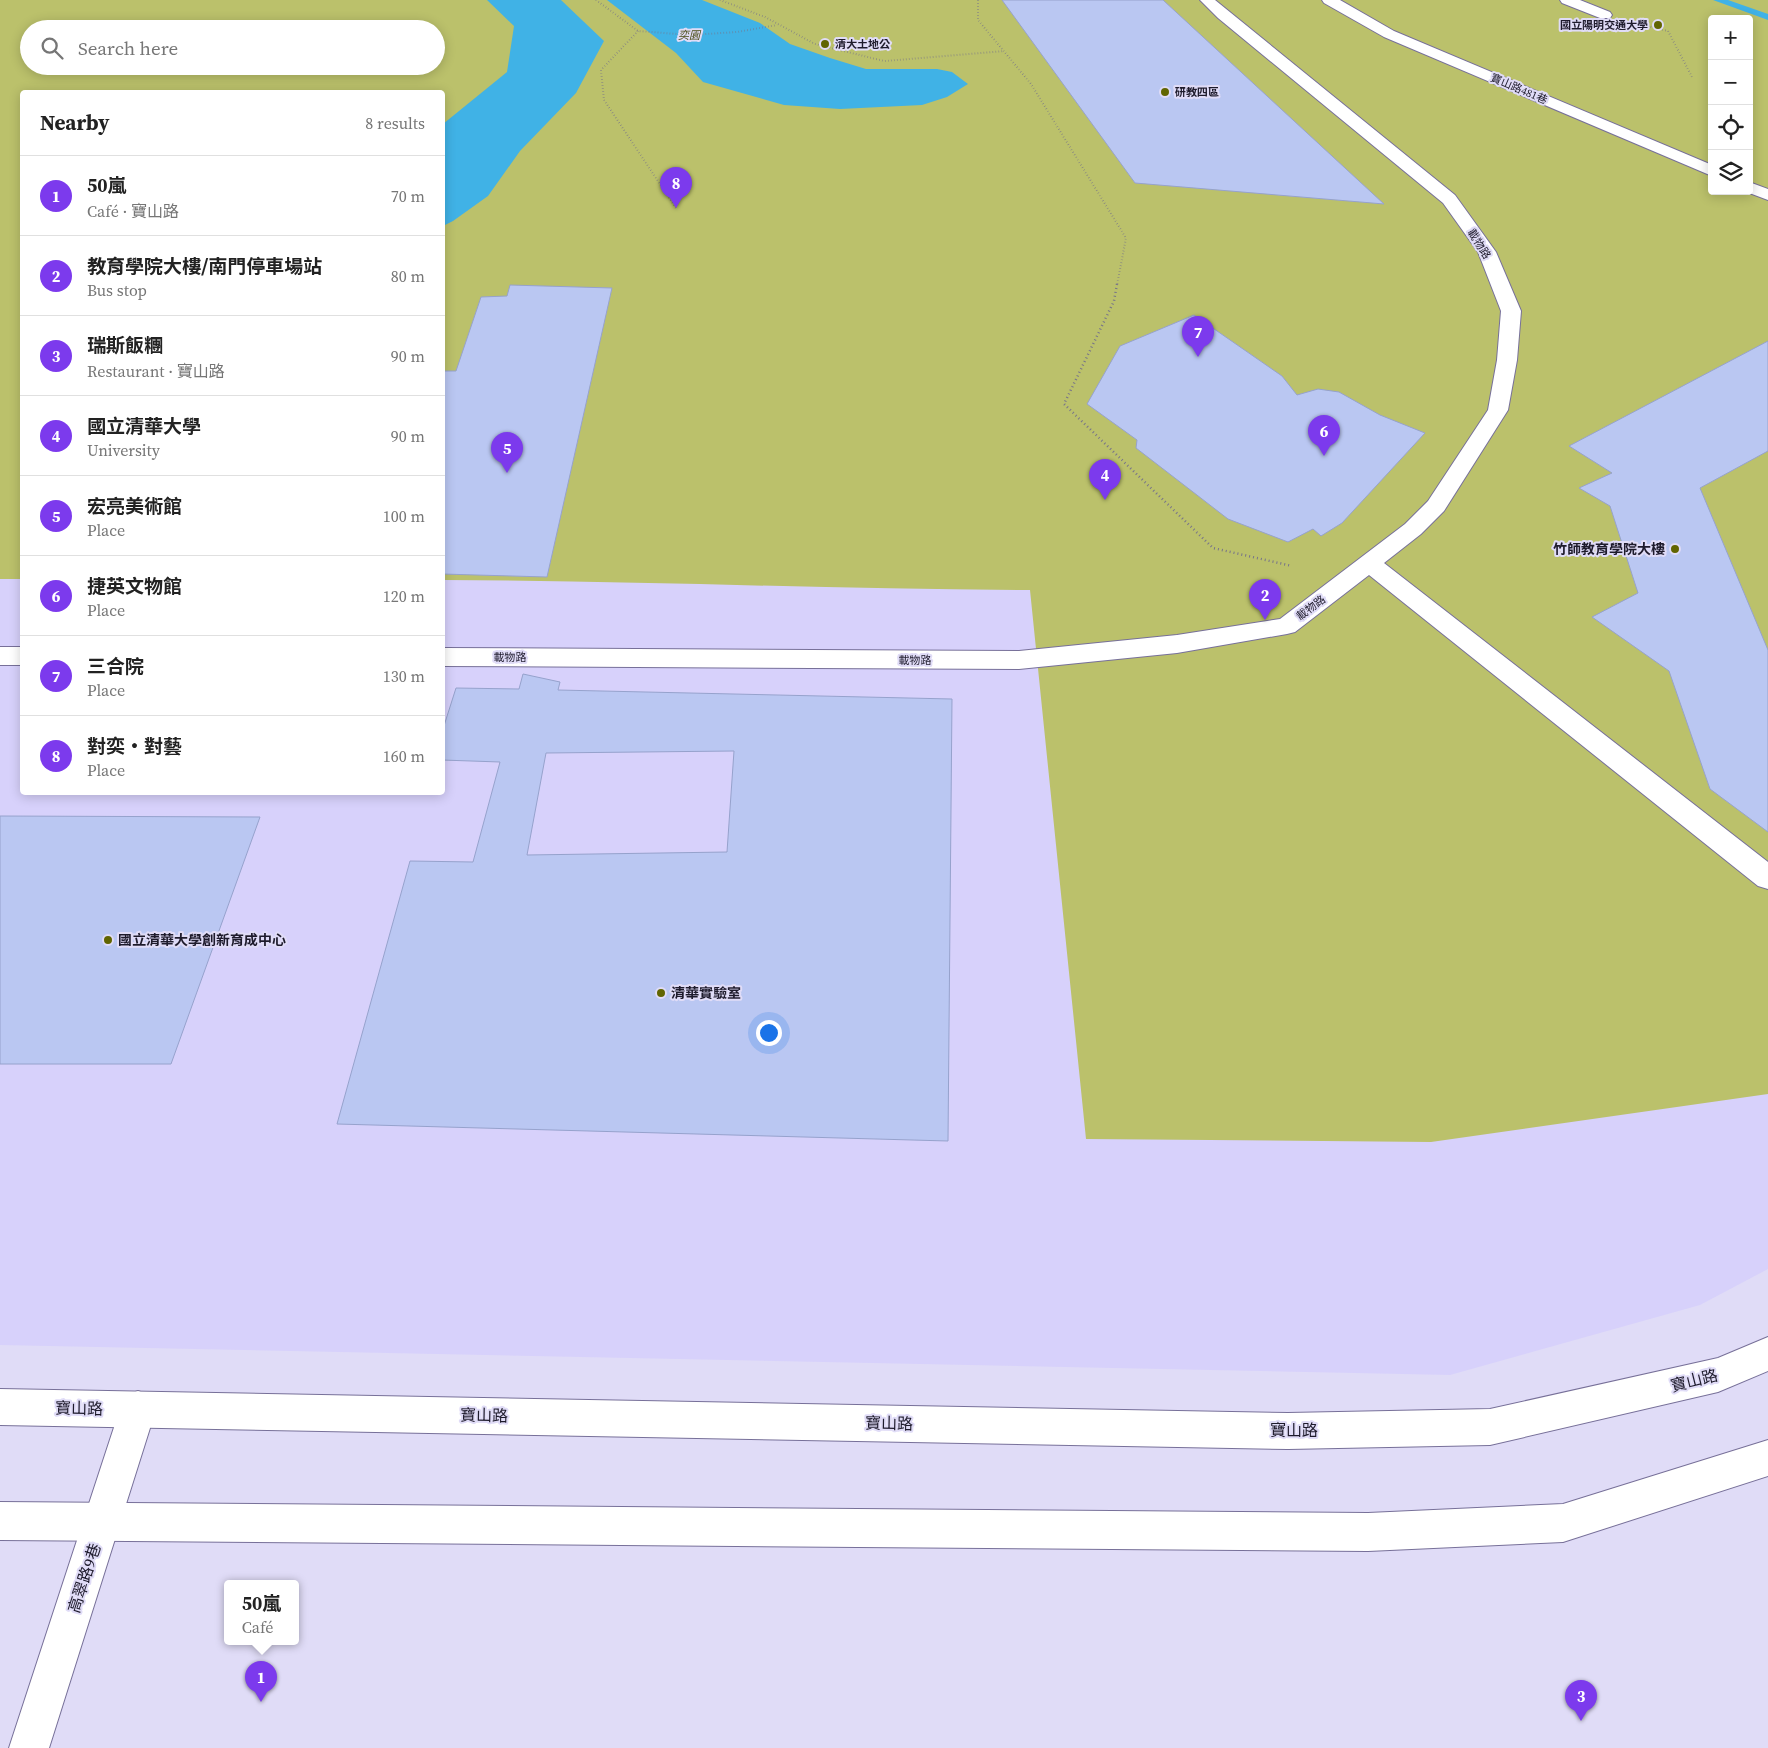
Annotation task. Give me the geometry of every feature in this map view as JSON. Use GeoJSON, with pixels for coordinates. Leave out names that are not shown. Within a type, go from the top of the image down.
{"type":"FeatureCollection","features":[{"type":"Feature","properties":{"kind":"street","name":"載物路"},"geometry":{"type":"LineString","coordinates":[[445,657],[1018,660],[1177,644],[1287,626],[1413,530],[1436,506],[1498,410],[1511,311],[1487,252],[1449,198],[1207,0]]}},
{"type":"Feature","properties":{"kind":"street","name":"寶山路481巷"},"geometry":{"type":"LineString","coordinates":[[1329,0],[1389,34],[1708,169]]}},
{"type":"Feature","properties":{"kind":"street"},"geometry":{"type":"LineString","coordinates":[[1567,0],[1605,15]]}},
{"type":"Feature","properties":{"kind":"street"},"geometry":{"type":"LineString","coordinates":[[1753,189],[1768,195]]}},
{"type":"Feature","properties":{"kind":"street"},"geometry":{"type":"LineString","coordinates":[[1370,564],[1768,878]]}},
{"type":"Feature","properties":{"kind":"street"},"geometry":{"type":"LineString","coordinates":[[0,656],[20,656]]}},
{"type":"Feature","properties":{"kind":"street","name":"寶山路"},"geometry":{"type":"LineString","coordinates":[[0,1407],[1288,1431],[1490,1427],[1718,1375],[1768,1354]]}},
{"type":"Feature","properties":{"kind":"street","name":"高翠路9巷"},"geometry":{"type":"LineString","coordinates":[[29,1748],[138,1409]]}},
{"type":"Feature","properties":{"kind":"street"},"geometry":{"type":"LineString","coordinates":[[0,1521],[1368,1532],[1563,1522],[1768,1458]]}},
{"type":"Feature","properties":{"kind":"path"},"geometry":{"type":"LineString","coordinates":[[596,0],[638,31],[692,35],[737,32],[777,25]]}},
{"type":"Feature","properties":{"kind":"path"},"geometry":{"type":"LineString","coordinates":[[720,0],[740,6],[816,44],[884,62],[1004,51]]}},
{"type":"Feature","properties":{"kind":"path"},"geometry":{"type":"LineString","coordinates":[[978,0],[978,20],[1036,91],[1126,238],[1114,301],[1064,404],[1213,548],[1293,567]]}},
{"type":"Feature","properties":{"kind":"path"},"geometry":{"type":"LineString","coordinates":[[1605,15],[1668,31],[1692,77]]}},
{"type":"Feature","properties":{"kind":"path"},"geometry":{"type":"LineString","coordinates":[[638,31],[601,70],[604,100],[676,208]]}},
{"type":"Feature","properties":{"kind":"path"},"geometry":{"type":"LineString","coordinates":[[816,44],[824,44]]}},
{"type":"Feature","properties":{"kind":"shaded area"},"geometry":{"type":"Polygon","coordinates":[[[0,0],[1351,0],[1708,189],[1708,195],[1725,195],[1768,208],[1768,1269],[1700,1305],[1450,1375],[0,1345],[0,0]]]}},
{"type":"Feature","properties":{"kind":"green space","name":"奕園"},"geometry":{"type":"Polygon","coordinates":[[[0,0],[1768,0],[1768,1094],[1431,1142],[1086,1139],[1030,590],[445,580],[445,90],[20,90],[20,579],[0,579],[0,0]]]}},
{"type":"Feature","properties":{"kind":"water"},"geometry":{"type":"Polygon","coordinates":[[[487,0],[561,0],[604,41],[576,93],[520,151],[488,196],[445,225],[445,122],[507,72],[514,26],[487,0]]]}},
{"type":"Feature","properties":{"kind":"water"},"geometry":{"type":"Polygon","coordinates":[[[607,0],[702,0],[760,23],[790,44],[830,58],[866,69],[937,69],[952,72],[968,84],[947,97],[922,105],[840,109],[784,105],[703,82],[676,53],[607,0]]]}},
{"type":"Feature","properties":{"kind":"building","name":"研教四區"},"geometry":{"type":"Polygon","coordinates":[[[1002,0],[1163,0],[1384,204],[1135,183],[1002,0]]]}},
{"type":"Feature","properties":{"kind":"building"},"geometry":{"type":"Polygon","coordinates":[[[510,285],[612,288],[547,577],[445,574],[445,371],[456,371],[481,297],[507,296],[510,285]]]}},
{"type":"Feature","properties":{"kind":"building"},"geometry":{"type":"Polygon","coordinates":[[[1194,315],[1282,376],[1297,395],[1318,389],[1339,392],[1380,415],[1425,433],[1342,523],[1321,536],[1313,529],[1288,542],[1228,519],[1136,448],[1137,440],[1087,404],[1120,346],[1194,315]]]}},
{"type":"Feature","properties":{"kind":"building","name":"竹師教育學院大樓"},"geometry":{"type":"Polygon","coordinates":[[[1768,341],[1768,451],[1700,488],[1768,650],[1768,832],[1710,789],[1669,671],[1592,617],[1638,593],[1610,506],[1579,488],[1612,473],[1569,446],[1768,341]]]}},
{"type":"Feature","properties":{"kind":"building","name":"清華實驗室"},"geometry":{"type":"Polygon","coordinates":[[[523,674],[560,682],[558,690],[952,699],[948,1141],[337,1124],[410,861],[473,862],[500,762],[445,760],[445,723],[456,688],[519,689],[523,674]],[[734,751],[546,753],[527,855],[727,852],[734,751]]]}},
{"type":"Feature","properties":{"kind":"building","name":"國立清華大學創新育成中心"},"geometry":{"type":"Polygon","coordinates":[[[0,816],[260,817],[171,1064],[0,1064],[0,816]]]}},
{"type":"Feature","properties":{"kind":"waterway"},"geometry":{"type":"LineString","coordinates":[[1718,0],[1768,17]]}},
{"type":"Feature","properties":{"kind":"place","name":"國立陽明交通大學"},"geometry":{"type":"Point","coordinates":[1658,25]}},
{"type":"Feature","properties":{"kind":"place","name":"清大土地公"},"geometry":{"type":"Point","coordinates":[825,44]}},
{"type":"Feature","properties":{"kind":"place","name":"研教四區"},"geometry":{"type":"Point","coordinates":[1165,92]}},
{"type":"Feature","properties":{"kind":"place","name":"對奕‧對藝"},"geometry":{"type":"Point","coordinates":[676,208]}},
{"type":"Feature","properties":{"kind":"place","name":"三合院"},"geometry":{"type":"Point","coordinates":[1198,357]}},
{"type":"Feature","properties":{"kind":"place","name":"捷英文物館"},"geometry":{"type":"Point","coordinates":[1324,456]}},
{"type":"Feature","properties":{"kind":"place","name":"宏亮美術館"},"geometry":{"type":"Point","coordinates":[507,473]}},
{"type":"Feature","properties":{"kind":"place","name":"國立清華大學"},"geometry":{"type":"Point","coordinates":[1105,500]}},
{"type":"Feature","properties":{"kind":"place","name":"竹師教育學院大樓"},"geometry":{"type":"Point","coordinates":[1675,549]}},
{"type":"Feature","properties":{"kind":"place","name":"教育學院大樓/南門停車場站"},"geometry":{"type":"Point","coordinates":[1265,620]}},
{"type":"Feature","properties":{"kind":"place","name":"國立清華大學創新育成中心"},"geometry":{"type":"Point","coordinates":[108,940]}},
{"type":"Feature","properties":{"kind":"place","name":"清華實驗室"},"geometry":{"type":"Point","coordinates":[661,993]}},
{"type":"Feature","properties":{"kind":"place","name":"50嵐"},"geometry":{"type":"Point","coordinates":[261,1702]}},
{"type":"Feature","properties":{"kind":"place","name":"瑞斯飯糰"},"geometry":{"type":"Point","coordinates":[1581,1721]}}]}
